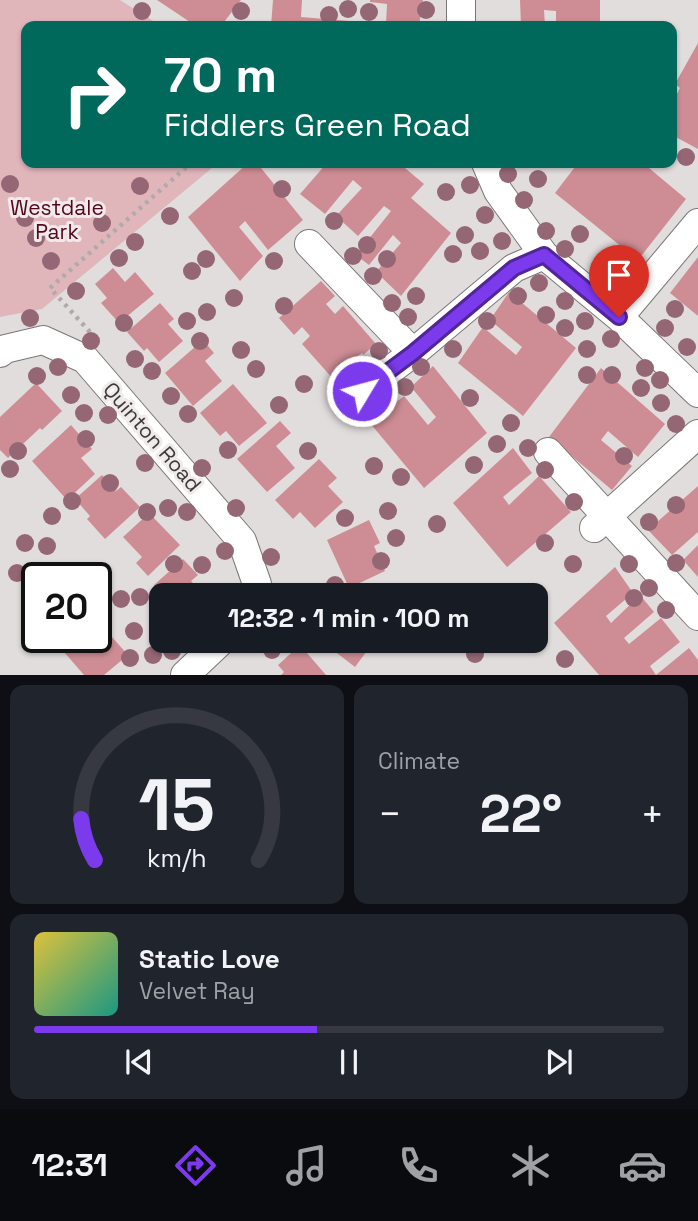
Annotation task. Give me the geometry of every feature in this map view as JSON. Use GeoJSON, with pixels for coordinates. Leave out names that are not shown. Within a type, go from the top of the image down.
{"type":"FeatureCollection","features":[{"type":"Feature","properties":{"kind":"street"},"geometry":{"type":"LineString","coordinates":[[461,0],[461,21]]}},
{"type":"Feature","properties":{"kind":"street"},"geometry":{"type":"LineString","coordinates":[[488,168],[498,191],[544,255],[619,317],[698,393]]}},
{"type":"Feature","properties":{"kind":"street"},"geometry":{"type":"LineString","coordinates":[[619,317],[698,223]]}},
{"type":"Feature","properties":{"kind":"street"},"geometry":{"type":"LineString","coordinates":[[309,244],[413,353]]}},
{"type":"Feature","properties":{"kind":"street"},"geometry":{"type":"LineString","coordinates":[[362,391],[413,353],[514,268],[544,255]]}},
{"type":"Feature","properties":{"kind":"street","name":"Quinton Road"},"geometry":{"type":"LineString","coordinates":[[0,353],[5,349],[43,340],[85,359],[242,541],[257,583]]}},
{"type":"Feature","properties":{"kind":"street"},"geometry":{"type":"LineString","coordinates":[[600,523],[698,434]]}},
{"type":"Feature","properties":{"kind":"street"},"geometry":{"type":"LineString","coordinates":[[548,452],[600,523],[698,616]]}},
{"type":"Feature","properties":{"kind":"street"},"geometry":{"type":"LineString","coordinates":[[185,675],[208,653]]}},
{"type":"Feature","properties":{"kind":"path"},"geometry":{"type":"LineString","coordinates":[[95,339],[50,288],[185,168]]}},
{"type":"Feature","properties":{"kind":"green space","name":"Westdale Park"},"geometry":{"type":"Polygon","coordinates":[[[0,0],[120,0],[153,21],[21,21],[21,168],[212,168],[42,309],[0,317],[0,0]]]}},
{"type":"Feature","properties":{"kind":"building"},"geometry":{"type":"Polygon","coordinates":[[[157,0],[241,0],[225,21],[188,21],[157,0]]]}},
{"type":"Feature","properties":{"kind":"building"},"geometry":{"type":"Polygon","coordinates":[[[273,0],[302,0],[301,17],[350,21],[271,21],[273,0]]]}},
{"type":"Feature","properties":{"kind":"building"},"geometry":{"type":"Polygon","coordinates":[[[370,0],[423,0],[420,21],[386,21],[387,4],[370,2],[370,0]]]}},
{"type":"Feature","properties":{"kind":"building"},"geometry":{"type":"Polygon","coordinates":[[[520,0],[600,0],[600,21],[556,21],[556,11],[544,10],[545,21],[521,21],[520,0]]]}},
{"type":"Feature","properties":{"kind":"building"},"geometry":{"type":"Polygon","coordinates":[[[698,43],[698,149],[677,138],[677,94],[680,88],[677,80],[698,43]]]}},
{"type":"Feature","properties":{"kind":"building"},"geometry":{"type":"Polygon","coordinates":[[[242,168],[261,168],[303,220],[268,250],[245,221],[239,227],[263,256],[240,281],[188,217],[242,168]]]}},
{"type":"Feature","properties":{"kind":"building"},"geometry":{"type":"Polygon","coordinates":[[[323,168],[405,168],[424,184],[411,198],[451,233],[401,296],[376,272],[401,243],[393,235],[369,265],[356,255],[391,211],[384,206],[358,236],[336,216],[362,188],[353,180],[325,214],[300,194],[323,168]]]}},
{"type":"Feature","properties":{"kind":"building"},"geometry":{"type":"Polygon","coordinates":[[[574,168],[649,168],[686,199],[638,260],[555,193],[574,168]]]}},
{"type":"Feature","properties":{"kind":"building"},"geometry":{"type":"Polygon","coordinates":[[[698,257],[698,316],[670,293],[698,257]]]}},
{"type":"Feature","properties":{"kind":"building"},"geometry":{"type":"Polygon","coordinates":[[[113,268],[125,282],[135,272],[154,294],[119,323],[101,303],[107,298],[95,284],[113,268]]]}},
{"type":"Feature","properties":{"kind":"building"},"geometry":{"type":"Polygon","coordinates":[[[321,281],[335,296],[326,304],[335,314],[343,306],[376,344],[346,366],[348,368],[334,380],[302,344],[310,336],[302,327],[294,335],[279,318],[321,281]]]}},
{"type":"Feature","properties":{"kind":"building"},"geometry":{"type":"Polygon","coordinates":[[[509,292],[576,348],[523,416],[458,363],[483,327],[516,355],[522,347],[490,320],[509,292]]]}},
{"type":"Feature","properties":{"kind":"building"},"geometry":{"type":"Polygon","coordinates":[[[160,303],[174,319],[168,324],[183,341],[159,362],[147,348],[144,351],[127,332],[160,303]]]}},
{"type":"Feature","properties":{"kind":"building"},"geometry":{"type":"Polygon","coordinates":[[[203,340],[214,353],[205,361],[222,381],[193,406],[165,373],[203,340]]]}},
{"type":"Feature","properties":{"kind":"building"},"geometry":{"type":"Polygon","coordinates":[[[433,366],[487,433],[424,488],[370,423],[404,396],[428,425],[436,417],[411,387],[433,366]]]}},
{"type":"Feature","properties":{"kind":"building"},"geometry":{"type":"Polygon","coordinates":[[[601,368],[665,424],[638,457],[608,431],[601,440],[632,466],[612,490],[549,437],[601,368]]]}},
{"type":"Feature","properties":{"kind":"building"},"geometry":{"type":"Polygon","coordinates":[[[36,383],[62,411],[8,458],[0,450],[0,417],[36,383]]]}},
{"type":"Feature","properties":{"kind":"building"},"geometry":{"type":"Polygon","coordinates":[[[233,384],[267,423],[239,446],[226,431],[220,436],[200,413],[233,384]]]}},
{"type":"Feature","properties":{"kind":"building"},"geometry":{"type":"Polygon","coordinates":[[[280,421],[291,433],[276,446],[295,468],[267,492],[237,459],[280,421]]]}},
{"type":"Feature","properties":{"kind":"building"},"geometry":{"type":"Polygon","coordinates":[[[71,425],[92,449],[81,458],[95,474],[67,500],[32,461],[71,425]]]}},
{"type":"Feature","properties":{"kind":"building"},"geometry":{"type":"Polygon","coordinates":[[[513,448],[532,473],[503,497],[509,505],[539,476],[571,512],[507,567],[453,503],[513,448]]]}},
{"type":"Feature","properties":{"kind":"building"},"geometry":{"type":"Polygon","coordinates":[[[319,459],[337,478],[328,486],[343,502],[315,528],[300,512],[293,519],[275,500],[319,459]]]}},
{"type":"Feature","properties":{"kind":"building"},"geometry":{"type":"Polygon","coordinates":[[[102,475],[116,491],[121,487],[140,507],[105,539],[87,519],[90,516],[75,499],[102,475]]]}},
{"type":"Feature","properties":{"kind":"building"},"geometry":{"type":"Polygon","coordinates":[[[698,486],[698,532],[672,555],[648,530],[698,486]]]}},
{"type":"Feature","properties":{"kind":"building"},"geometry":{"type":"Polygon","coordinates":[[[149,513],[180,545],[148,576],[136,563],[142,557],[123,537],[149,513]]]}},
{"type":"Feature","properties":{"kind":"building"},"geometry":{"type":"Polygon","coordinates":[[[369,520],[380,543],[374,546],[385,571],[360,583],[347,583],[327,540],[369,520]]]}},
{"type":"Feature","properties":{"kind":"building"},"geometry":{"type":"Polygon","coordinates":[[[698,545],[698,577],[683,560],[698,545]]]}},
{"type":"Feature","properties":{"kind":"building"},"geometry":{"type":"Polygon","coordinates":[[[183,559],[198,575],[191,581],[193,583],[156,583],[183,559]]]}},
{"type":"Feature","properties":{"kind":"building"},"geometry":{"type":"Polygon","coordinates":[[[615,567],[633,593],[606,616],[611,623],[640,595],[654,612],[624,638],[629,644],[661,618],[680,642],[650,666],[656,675],[599,675],[554,623],[615,567]]]}},
{"type":"Feature","properties":{"kind":"building"},"geometry":{"type":"Polygon","coordinates":[[[112,637],[128,655],[104,675],[84,675],[65,653],[112,653],[112,637]]]}},
{"type":"Feature","properties":{"kind":"building"},"geometry":{"type":"Polygon","coordinates":[[[689,648],[698,660],[698,675],[656,675],[689,648]]]}},
{"type":"Feature","properties":{"kind":"building"},"geometry":{"type":"Polygon","coordinates":[[[291,653],[307,653],[326,675],[281,675],[284,672],[278,665],[291,653]]]}},
{"type":"Feature","properties":{"kind":"building"},"geometry":{"type":"Polygon","coordinates":[[[337,653],[365,653],[355,667],[337,653]]]}},
{"type":"Feature","properties":{"kind":"route"},"geometry":{"type":"LineString","coordinates":[[362,391],[413,353],[514,268],[544,255],[619,317]]}}]}
